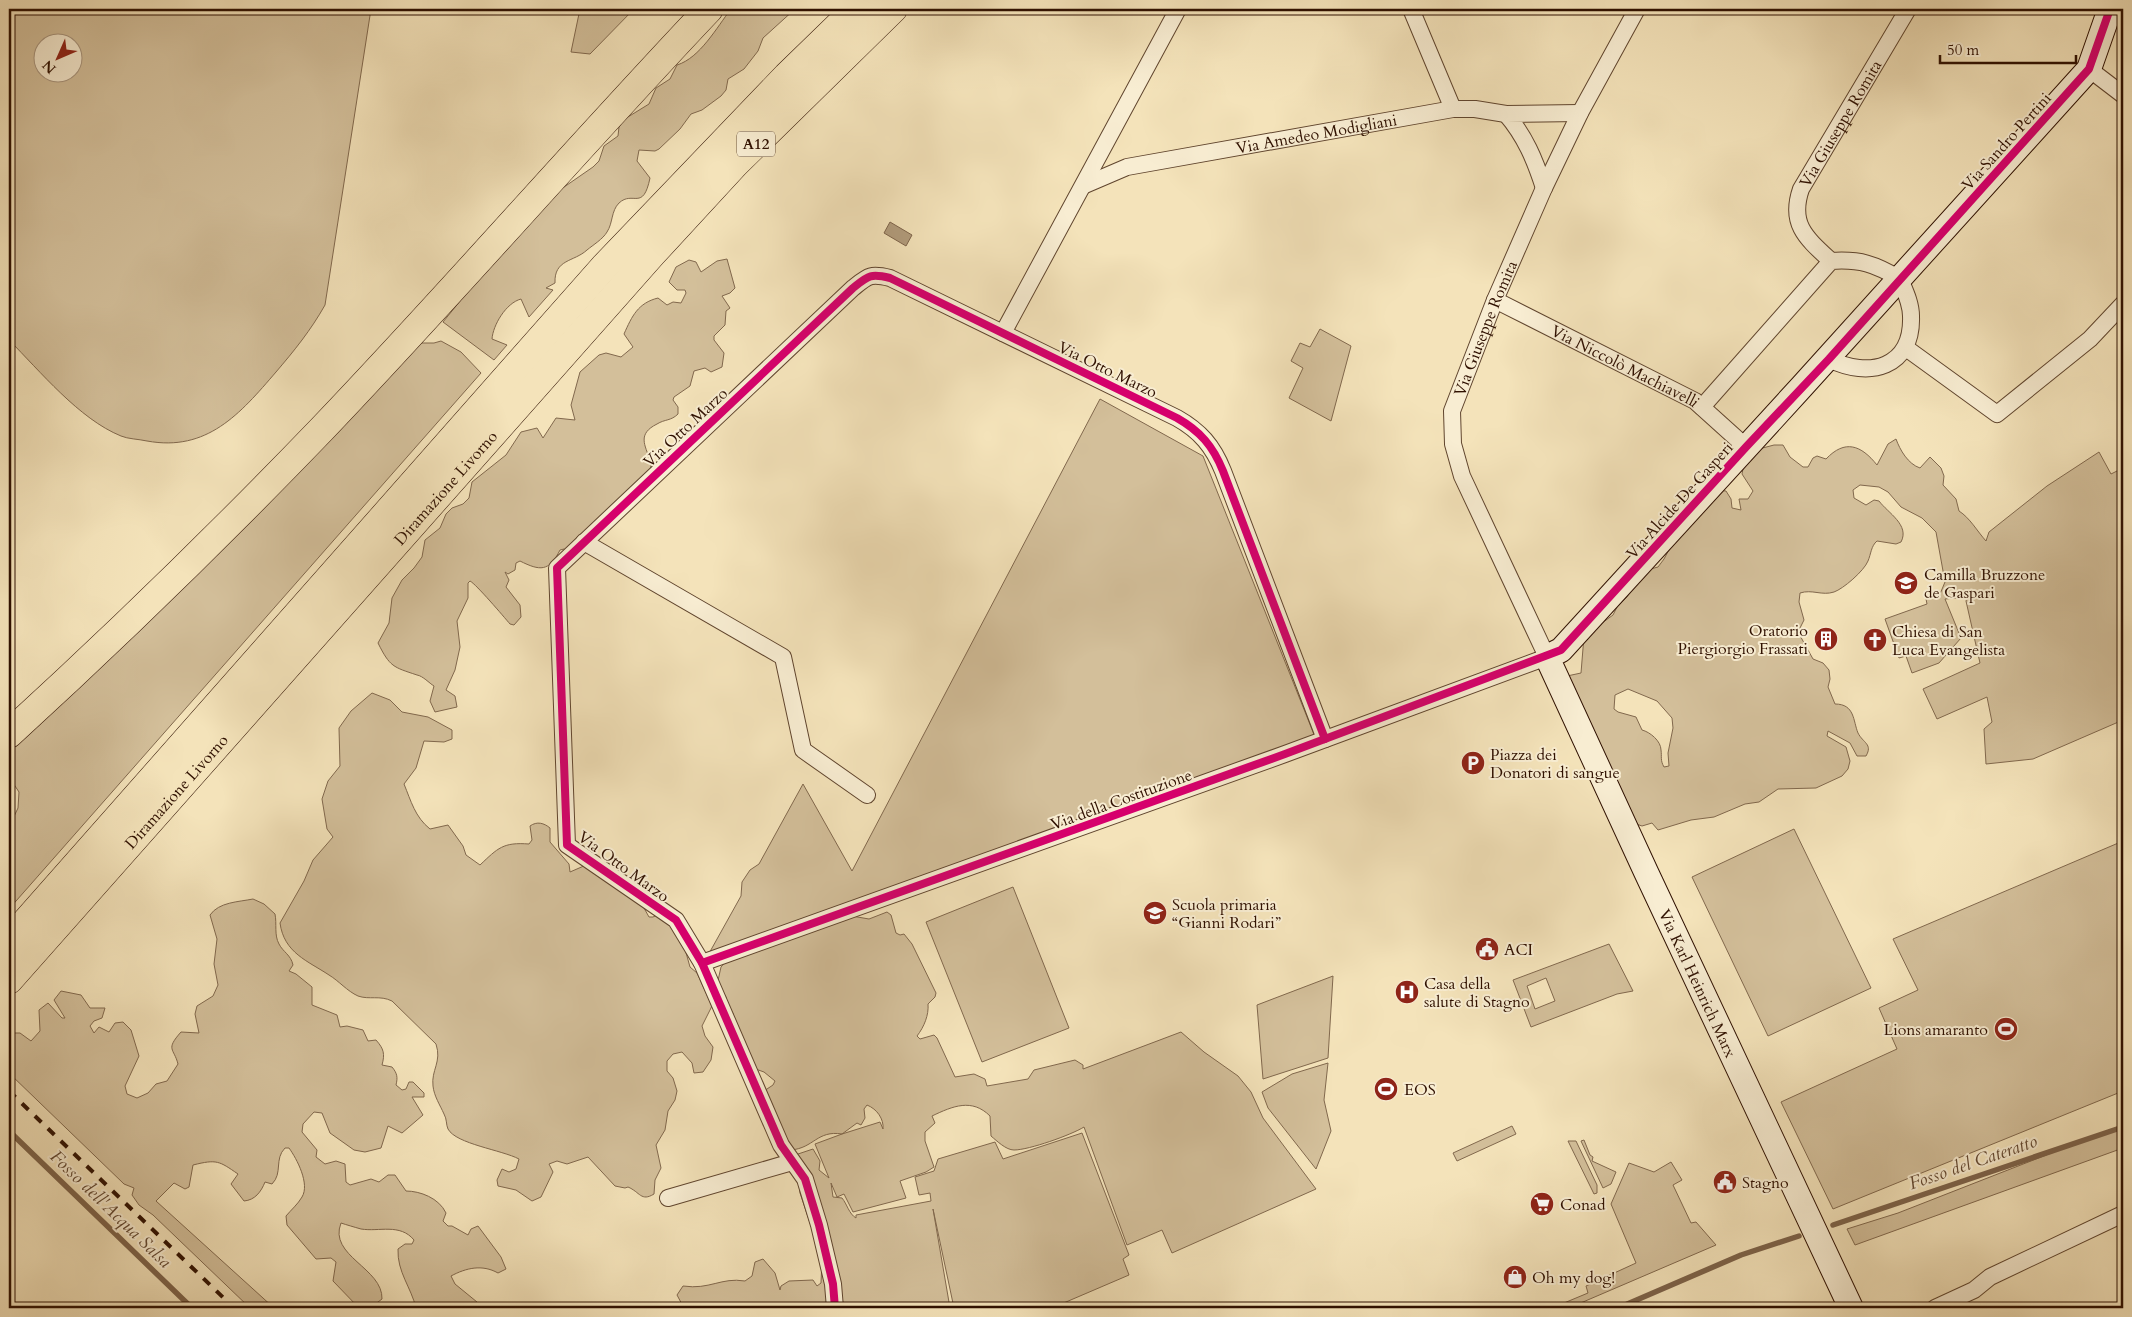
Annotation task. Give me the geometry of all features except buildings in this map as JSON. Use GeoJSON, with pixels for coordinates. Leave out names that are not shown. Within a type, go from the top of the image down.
{"type":"FeatureCollection","features":[{"type":"Feature","properties":{"kind":"highway"},"geometry":{"type":"LineString","coordinates":[[9,734],[232,520],[322,429],[691,9]]}},
{"type":"Feature","properties":{"kind":"highway"},"geometry":{"type":"LineString","coordinates":[[9,714],[147,585],[236,496],[709,9]]}},
{"type":"Feature","properties":{"kind":"highway","name":"Diramazione Livorno"},"geometry":{"type":"LineString","coordinates":[[9,941],[604,268],[781,82],[856,9]]}},
{"type":"Feature","properties":{"kind":"highway","name":"Diramazione Livorno"},"geometry":{"type":"LineString","coordinates":[[9,980],[624,285],[735,164],[893,9]]}},
{"type":"Feature","properties":{"kind":"street"},"geometry":{"type":"LineString","coordinates":[[1003,333],[1178,9]]}},
{"type":"Feature","properties":{"kind":"street"},"geometry":{"type":"LineString","coordinates":[[1411,9],[1453,109]]}},
{"type":"Feature","properties":{"kind":"street","name":"Via Giuseppe Romita"},"geometry":{"type":"LineString","coordinates":[[1547,657],[1462,476],[1453,444],[1452,411],[1495,300],[1544,188],[1580,113],[1637,9]]}},
{"type":"Feature","properties":{"kind":"street","name":"Via Giuseppe Romita"},"geometry":{"type":"LineString","coordinates":[[1831,261],[1811,242],[1801,229],[1796,210],[1798,197],[1908,9]]}},
{"type":"Feature","properties":{"kind":"street","name":"Via Sandro Pertini"},"geometry":{"type":"LineString","coordinates":[[1829,359],[2089,69],[2110,9]]}},
{"type":"Feature","properties":{"kind":"street"},"geometry":{"type":"LineString","coordinates":[[2089,69],[2123,95]]}},
{"type":"Feature","properties":{"kind":"street","name":"Via Amedeo Modigliani"},"geometry":{"type":"LineString","coordinates":[[1085,184],[1127,167],[1453,109],[1475,109],[1506,114],[1580,113]]}},
{"type":"Feature","properties":{"kind":"street"},"geometry":{"type":"LineString","coordinates":[[1506,114],[1517,127],[1527,144],[1544,188]]}},
{"type":"Feature","properties":{"kind":"street"},"geometry":{"type":"LineString","coordinates":[[1102,151],[1127,167]]}},
{"type":"Feature","properties":{"kind":"street"},"geometry":{"type":"LineString","coordinates":[[1702,407],[1831,261],[1852,260],[1879,266],[1900,279],[1912,314],[1906,348],[1891,362],[1868,370],[1844,367],[1829,359]]}},
{"type":"Feature","properties":{"kind":"street","name":"Via Otto Marzo"},"geometry":{"type":"LineString","coordinates":[[835,1308],[833,1284],[819,1225],[805,1179],[781,1145],[702,963],[676,920],[566,844],[557,568],[865,278],[874,274],[890,278],[1177,418],[1193,427],[1206,440],[1216,454],[1223,471],[1325,739]]}},
{"type":"Feature","properties":{"kind":"street","name":"Via Niccolò Machiavelli"},"geometry":{"type":"LineString","coordinates":[[1495,300],[1695,401],[1746,447]]}},
{"type":"Feature","properties":{"kind":"street"},"geometry":{"type":"LineString","coordinates":[[1906,348],[1997,414],[2090,339],[2123,304]]}},
{"type":"Feature","properties":{"kind":"street","name":"Via Alcide De Gasperi"},"geometry":{"type":"LineString","coordinates":[[1547,657],[1561,650],[1829,359]]}},
{"type":"Feature","properties":{"kind":"street"},"geometry":{"type":"LineString","coordinates":[[584,542],[783,657],[803,750],[867,795]]}},
{"type":"Feature","properties":{"kind":"street","name":"Via della Costituzione"},"geometry":{"type":"LineString","coordinates":[[702,963],[1325,739],[1547,657]]}},
{"type":"Feature","properties":{"kind":"street","name":"Via Karl Heinrich Marx"},"geometry":{"type":"LineString","coordinates":[[1547,657],[1851,1308]]}},
{"type":"Feature","properties":{"kind":"street"},"geometry":{"type":"LineString","coordinates":[[668,1198],[792,1162]]}},
{"type":"Feature","properties":{"kind":"street"},"geometry":{"type":"LineString","coordinates":[[1935,1308],[1974,1290],[1990,1277],[2123,1214]]}},
{"type":"Feature","properties":{"kind":"shaded area"},"geometry":{"type":"Polygon","coordinates":[[[9,9],[371,9],[325,305],[308,332],[263,387],[235,415],[205,435],[187,441],[168,443],[124,437],[105,428],[75,406],[9,340],[9,9]]]}},
{"type":"Feature","properties":{"kind":"shaded area"},"geometry":{"type":"Polygon","coordinates":[[[580,9],[634,9],[590,54],[571,52],[580,9]]]}},
{"type":"Feature","properties":{"kind":"shaded area"},"geometry":{"type":"Polygon","coordinates":[[[731,9],[795,9],[763,38],[758,51],[744,69],[728,79],[726,90],[721,96],[702,110],[691,114],[680,129],[659,149],[655,151],[639,150],[637,161],[650,178],[644,194],[641,197],[624,200],[616,206],[605,235],[582,254],[561,265],[556,275],[555,283],[546,288],[553,290],[529,317],[521,299],[515,301],[505,310],[495,327],[492,339],[507,345],[494,360],[443,322],[517,231],[554,194],[599,161],[604,146],[618,136],[619,127],[623,120],[649,104],[656,88],[670,79],[677,65],[701,49],[731,9]]]}},
{"type":"Feature","properties":{"kind":"shaded area"},"geometry":{"type":"Polygon","coordinates":[[[890,222],[912,235],[906,246],[884,233],[890,222]]]}},
{"type":"Feature","properties":{"kind":"shaded area"},"geometry":{"type":"Polygon","coordinates":[[[727,259],[735,288],[730,293],[722,296],[730,308],[726,311],[725,325],[714,336],[714,340],[724,353],[722,367],[711,372],[705,368],[694,371],[690,386],[674,397],[673,400],[678,407],[678,414],[651,428],[645,436],[645,445],[651,463],[650,476],[571,553],[564,549],[560,550],[552,562],[543,568],[533,567],[520,561],[516,563],[515,570],[508,574],[505,572],[509,580],[506,587],[520,605],[521,617],[514,625],[510,624],[473,583],[470,581],[468,583],[468,598],[457,621],[460,647],[455,670],[446,690],[455,696],[457,707],[435,712],[430,701],[434,686],[421,677],[397,668],[389,662],[378,643],[389,623],[392,598],[402,580],[422,557],[425,540],[440,528],[446,514],[452,508],[463,504],[469,498],[472,482],[506,455],[521,432],[537,428],[543,438],[556,418],[575,420],[571,405],[580,372],[599,355],[606,353],[621,357],[633,347],[624,334],[636,311],[645,303],[658,298],[667,305],[673,302],[681,303],[686,293],[685,290],[677,290],[669,282],[676,267],[689,260],[696,262],[701,272],[717,261],[727,259]]]}},
{"type":"Feature","properties":{"kind":"shaded area"},"geometry":{"type":"Polygon","coordinates":[[[1320,329],[1351,346],[1331,421],[1289,398],[1303,368],[1291,361],[1300,343],[1310,347],[1320,329]]]}},
{"type":"Feature","properties":{"kind":"shaded area"},"geometry":{"type":"Polygon","coordinates":[[[441,341],[461,352],[481,373],[9,909],[9,827],[18,808],[19,792],[9,777],[9,753],[420,343],[441,341]]]}},
{"type":"Feature","properties":{"kind":"shaded area"},"geometry":{"type":"Polygon","coordinates":[[[1100,399],[1203,456],[1315,737],[707,957],[741,896],[742,882],[750,870],[759,864],[803,784],[852,871],[1100,399]]]}},
{"type":"Feature","properties":{"kind":"shaded area"},"geometry":{"type":"Polygon","coordinates":[[[1896,439],[1905,456],[1920,468],[1930,457],[1941,468],[1944,476],[1943,485],[1956,499],[1959,511],[1986,541],[1989,532],[2047,486],[2099,452],[2111,474],[2123,468],[2123,720],[2033,759],[1986,764],[1984,729],[1992,722],[1987,697],[1937,719],[1923,689],[1980,663],[1966,601],[1969,593],[1957,598],[1945,599],[1961,638],[1939,663],[1912,673],[1906,656],[1899,658],[1885,619],[1927,604],[1926,599],[1940,594],[1945,582],[1936,532],[1922,518],[1901,507],[1888,492],[1879,487],[1860,485],[1853,490],[1854,498],[1866,505],[1874,500],[1879,501],[1897,520],[1903,530],[1901,542],[1896,544],[1877,541],[1873,545],[1866,565],[1853,579],[1838,590],[1830,593],[1800,593],[1799,602],[1804,620],[1798,632],[1813,659],[1823,663],[1829,670],[1830,679],[1828,687],[1835,704],[1842,705],[1850,710],[1858,733],[1868,746],[1866,756],[1857,756],[1850,743],[1828,731],[1827,736],[1846,747],[1850,761],[1848,769],[1842,776],[1816,788],[1778,789],[1759,802],[1745,804],[1714,817],[1691,820],[1658,830],[1652,823],[1642,826],[1628,821],[1567,676],[1581,673],[1584,636],[1613,615],[1643,571],[1658,567],[1671,546],[1717,490],[1726,491],[1731,499],[1732,508],[1741,510],[1739,499],[1748,499],[1753,491],[1742,474],[1743,469],[1755,450],[1774,445],[1783,445],[1790,457],[1803,467],[1808,467],[1813,458],[1817,456],[1826,459],[1840,449],[1853,447],[1865,453],[1877,465],[1888,444],[1896,439]],[[1628,689],[1615,695],[1614,709],[1636,717],[1642,730],[1657,740],[1661,747],[1664,767],[1669,766],[1668,753],[1673,728],[1672,718],[1657,701],[1628,689]]]}},
{"type":"Feature","properties":{"kind":"shaded area"},"geometry":{"type":"Polygon","coordinates":[[[372,693],[390,700],[402,712],[428,717],[452,730],[452,739],[444,742],[424,741],[416,768],[404,784],[417,814],[430,829],[448,825],[463,846],[466,855],[480,865],[501,847],[513,844],[529,844],[532,840],[530,826],[538,823],[543,824],[550,828],[550,842],[569,864],[570,872],[593,862],[639,899],[649,917],[666,911],[685,949],[690,967],[697,973],[712,1006],[702,1026],[705,1036],[713,1047],[711,1060],[703,1072],[694,1073],[692,1063],[682,1052],[673,1054],[667,1061],[667,1071],[673,1078],[677,1091],[675,1100],[668,1111],[665,1130],[656,1145],[661,1168],[655,1180],[654,1194],[643,1197],[628,1187],[615,1186],[588,1157],[567,1164],[557,1161],[549,1164],[553,1172],[541,1197],[532,1201],[516,1190],[498,1186],[497,1180],[502,1169],[509,1172],[516,1169],[519,1159],[469,1143],[460,1139],[448,1129],[433,1086],[433,1075],[438,1056],[436,1044],[392,1001],[383,998],[362,997],[354,994],[333,977],[298,955],[286,942],[280,923],[304,881],[313,860],[333,837],[327,829],[322,799],[328,781],[340,766],[339,728],[351,711],[372,693]]]}},
{"type":"Feature","properties":{"kind":"shaded area"},"geometry":{"type":"Polygon","coordinates":[[[1794,829],[1871,988],[1768,1036],[1692,877],[1794,829]]]}},
{"type":"Feature","properties":{"kind":"shaded area","name":"Lions amaranto"},"geometry":{"type":"Polygon","coordinates":[[[2123,841],[2123,1091],[1833,1209],[1781,1102],[1897,1049],[1879,1008],[1918,990],[1893,939],[2123,841]]]}},
{"type":"Feature","properties":{"kind":"shaded area"},"geometry":{"type":"Polygon","coordinates":[[[1013,887],[1069,1028],[982,1062],[926,922],[1013,887]]]}},
{"type":"Feature","properties":{"kind":"shaded area"},"geometry":{"type":"Polygon","coordinates":[[[253,899],[264,904],[275,914],[277,941],[291,959],[293,965],[289,971],[296,974],[312,987],[312,1005],[337,1015],[340,1027],[347,1026],[363,1030],[368,1041],[376,1040],[383,1052],[382,1065],[392,1067],[396,1073],[396,1085],[402,1090],[406,1089],[409,1082],[413,1082],[424,1093],[424,1097],[412,1097],[423,1115],[402,1133],[388,1126],[381,1148],[365,1152],[354,1150],[330,1133],[322,1113],[314,1112],[303,1124],[302,1132],[317,1150],[316,1157],[325,1164],[336,1161],[345,1164],[346,1182],[350,1185],[371,1179],[379,1182],[388,1175],[395,1175],[406,1191],[429,1196],[439,1203],[446,1213],[443,1221],[448,1226],[452,1226],[468,1235],[471,1229],[478,1226],[501,1257],[506,1269],[498,1273],[492,1270],[474,1268],[451,1276],[455,1284],[477,1302],[476,1308],[416,1308],[398,1257],[398,1249],[405,1244],[412,1244],[414,1240],[396,1230],[368,1230],[341,1223],[339,1234],[342,1244],[380,1288],[382,1299],[370,1308],[359,1308],[333,1281],[336,1262],[331,1258],[316,1259],[287,1225],[286,1216],[304,1192],[304,1179],[296,1158],[289,1148],[285,1148],[280,1157],[275,1180],[272,1184],[265,1182],[259,1192],[251,1199],[244,1201],[231,1184],[238,1174],[217,1162],[207,1162],[193,1165],[189,1187],[185,1189],[174,1183],[156,1201],[274,1308],[250,1308],[153,1215],[139,1205],[132,1195],[134,1188],[124,1184],[9,1073],[9,1033],[20,1033],[31,1041],[40,1031],[39,1010],[48,1003],[62,1018],[65,1018],[54,1000],[61,991],[81,995],[90,1008],[105,1008],[102,1018],[94,1021],[90,1026],[94,1033],[99,1027],[109,1032],[115,1023],[123,1022],[131,1030],[139,1056],[125,1086],[127,1094],[137,1098],[148,1093],[156,1084],[167,1081],[178,1064],[172,1049],[173,1042],[181,1032],[199,1033],[195,1014],[197,1006],[213,996],[218,985],[214,964],[217,939],[210,915],[218,907],[253,899]]]}},
{"type":"Feature","properties":{"kind":"shaded area"},"geometry":{"type":"Polygon","coordinates":[[[887,912],[891,915],[896,933],[904,934],[912,944],[936,993],[935,997],[928,1004],[926,1021],[917,1036],[920,1039],[934,1035],[937,1038],[955,1077],[974,1074],[985,1079],[987,1086],[1028,1079],[1034,1070],[1075,1060],[1083,1065],[1083,1069],[1181,1032],[1204,1052],[1238,1076],[1251,1092],[1263,1118],[1316,1189],[1172,1253],[1162,1230],[1127,1245],[1084,1127],[1050,1142],[1011,1150],[991,1136],[990,1116],[983,1110],[969,1105],[955,1107],[932,1116],[935,1123],[925,1132],[925,1141],[934,1167],[926,1172],[900,1181],[906,1198],[853,1212],[844,1194],[837,1197],[831,1183],[833,1197],[842,1198],[856,1218],[856,1215],[931,1201],[930,1193],[919,1195],[915,1177],[934,1171],[938,1159],[995,1142],[1003,1159],[1082,1133],[1129,1255],[1123,1259],[1129,1275],[1052,1308],[954,1308],[933,1209],[950,1308],[684,1308],[677,1295],[683,1286],[692,1287],[737,1280],[745,1281],[752,1276],[755,1262],[763,1259],[775,1273],[780,1290],[781,1286],[789,1281],[813,1280],[817,1286],[821,1283],[822,1259],[800,1193],[795,1155],[813,1149],[820,1161],[819,1170],[829,1178],[815,1144],[842,1134],[834,1133],[827,1135],[799,1149],[791,1150],[764,1091],[773,1085],[775,1081],[764,1072],[750,1067],[731,1028],[733,1013],[728,1011],[726,997],[717,985],[721,967],[728,959],[846,915],[869,919],[887,912]],[[867,1105],[864,1109],[865,1118],[861,1125],[857,1123],[842,1134],[880,1122],[883,1129],[879,1115],[867,1105]]]}},
{"type":"Feature","properties":{"kind":"shaded area"},"geometry":{"type":"Polygon","coordinates":[[[1609,944],[1633,991],[1617,994],[1531,1027],[1513,980],[1609,944]],[[1546,978],[1527,986],[1535,1009],[1555,1001],[1546,978]]]}},
{"type":"Feature","properties":{"kind":"shaded area"},"geometry":{"type":"Polygon","coordinates":[[[1333,976],[1328,1058],[1263,1079],[1257,1005],[1333,976]]]}},
{"type":"Feature","properties":{"kind":"shaded area"},"geometry":{"type":"Polygon","coordinates":[[[1328,1063],[1324,1100],[1331,1131],[1316,1169],[1268,1108],[1262,1092],[1292,1074],[1328,1063]]]}},
{"type":"Feature","properties":{"kind":"shaded area"},"geometry":{"type":"Polygon","coordinates":[[[2123,1125],[2123,1148],[1855,1245],[1847,1229],[1898,1213],[2123,1125]]]}},
{"type":"Feature","properties":{"kind":"shaded area"},"geometry":{"type":"Polygon","coordinates":[[[1512,1126],[1516,1134],[1457,1161],[1453,1153],[1512,1126]]]}},
{"type":"Feature","properties":{"kind":"shaded area"},"geometry":{"type":"Polygon","coordinates":[[[1584,1140],[1590,1155],[1593,1157],[1592,1161],[1616,1172],[1611,1184],[1603,1188],[1581,1141],[1584,1140]]]}},
{"type":"Feature","properties":{"kind":"shaded area"},"geometry":{"type":"Polygon","coordinates":[[[1568,1141],[1576,1141],[1597,1185],[1597,1193],[1594,1194],[1568,1141]]]}},
{"type":"Feature","properties":{"kind":"shaded area"},"geometry":{"type":"Polygon","coordinates":[[[1671,1162],[1682,1180],[1673,1185],[1691,1223],[1696,1222],[1716,1245],[1569,1308],[1552,1308],[1588,1293],[1586,1286],[1636,1263],[1611,1204],[1629,1163],[1654,1172],[1671,1162]]]}},
{"type":"Feature","properties":{"kind":"waterway","name":"Fosso del Cateratto"},"geometry":{"type":"LineString","coordinates":[[1833,1225],[2123,1127]]}},
{"type":"Feature","properties":{"kind":"waterway","name":"Fosso dell'Acqua Salsa"},"geometry":{"type":"LineString","coordinates":[[9,1131],[192,1308]]}},
{"type":"Feature","properties":{"kind":"waterway","name":"Fosso del Cateratto"},"geometry":{"type":"LineString","coordinates":[[1618,1308],[1741,1255],[1799,1236]]}},
{"type":"Feature","properties":{"kind":"railway"},"geometry":{"type":"LineString","coordinates":[[9,1091],[234,1308]]}},
{"type":"Feature","properties":{"kind":"cycle path"},"geometry":{"type":"LineString","coordinates":[[702,963],[1285,754],[1561,650],[1829,359],[2089,69],[2110,9]]}},
{"type":"Feature","properties":{"kind":"cycle path"},"geometry":{"type":"LineString","coordinates":[[835,1308],[833,1284],[819,1225],[805,1179],[781,1145],[702,963],[676,920],[567,845],[557,568],[853,288],[873,276],[890,278],[1177,418],[1205,440],[1215,454],[1223,471],[1325,739]]}},
{"type":"Feature","properties":{"kind":"place","name":"Camilla Bruzzone de Gaspari"},"geometry":{"type":"Point","coordinates":[1906,583]}},
{"type":"Feature","properties":{"kind":"place","name":"Oratorio Piergiorgio Frassati"},"geometry":{"type":"Point","coordinates":[1826,639]}},
{"type":"Feature","properties":{"kind":"place","name":"Chiesa di San Luca Evangelista"},"geometry":{"type":"Point","coordinates":[1875,640]}},
{"type":"Feature","properties":{"kind":"place","name":"Piazza dei Donatori di sangue"},"geometry":{"type":"Point","coordinates":[1473,763]}},
{"type":"Feature","properties":{"kind":"place","name":"Scuola primaria “Gianni Rodari”"},"geometry":{"type":"Point","coordinates":[1155,913]}},
{"type":"Feature","properties":{"kind":"place","name":"ACI"},"geometry":{"type":"Point","coordinates":[1487,949]}},
{"type":"Feature","properties":{"kind":"place","name":"Casa della salute di Stagno"},"geometry":{"type":"Point","coordinates":[1407,992]}},
{"type":"Feature","properties":{"kind":"place","name":"Lions amaranto"},"geometry":{"type":"Point","coordinates":[2006,1029]}},
{"type":"Feature","properties":{"kind":"place","name":"EOS"},"geometry":{"type":"Point","coordinates":[1386,1089]}},
{"type":"Feature","properties":{"kind":"place","name":"Stagno"},"geometry":{"type":"Point","coordinates":[1725,1182]}},
{"type":"Feature","properties":{"kind":"place","name":"Conad"},"geometry":{"type":"Point","coordinates":[1542,1204]}},
{"type":"Feature","properties":{"kind":"place","name":"Oh my dog!"},"geometry":{"type":"Point","coordinates":[1515,1277]}}]}
